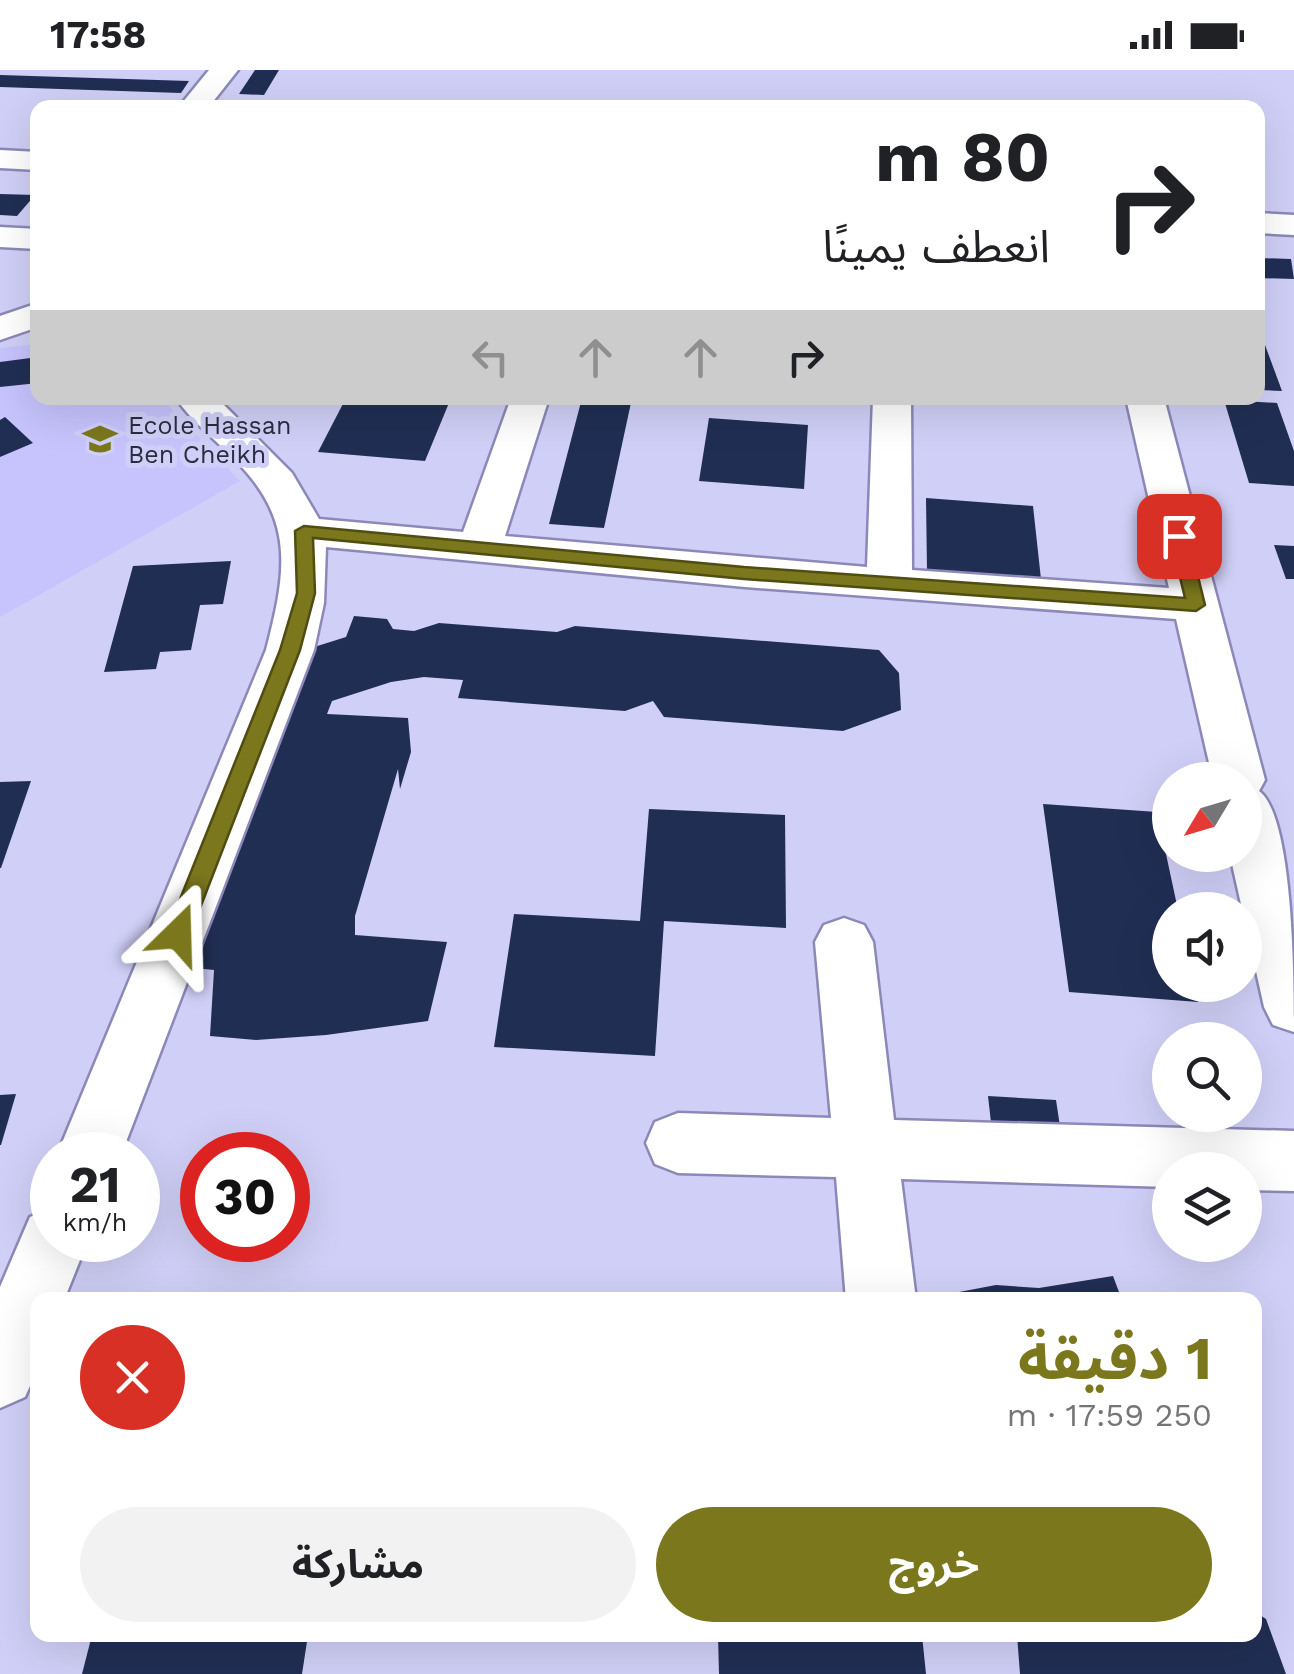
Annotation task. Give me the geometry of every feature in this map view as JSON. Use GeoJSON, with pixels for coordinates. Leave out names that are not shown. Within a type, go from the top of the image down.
{"type":"FeatureCollection","features":[{"type":"Feature","properties":{"kind":"street"},"geometry":{"type":"LineString","coordinates":[[199,100],[224,70]]}},
{"type":"Feature","properties":{"kind":"street"},"geometry":{"type":"LineString","coordinates":[[0,144],[30,146]]}},
{"type":"Feature","properties":{"kind":"street"},"geometry":{"type":"LineString","coordinates":[[0,159],[30,161]]}},
{"type":"Feature","properties":{"kind":"street"},"geometry":{"type":"LineString","coordinates":[[1265,206],[1294,208]]}},
{"type":"Feature","properties":{"kind":"street"},"geometry":{"type":"LineString","coordinates":[[1265,223],[1294,224]]}},
{"type":"Feature","properties":{"kind":"street"},"geometry":{"type":"LineString","coordinates":[[0,237],[30,239]]}},
{"type":"Feature","properties":{"kind":"street"},"geometry":{"type":"LineString","coordinates":[[0,329],[30,317]]}},
{"type":"Feature","properties":{"kind":"street"},"geometry":{"type":"LineString","coordinates":[[98,1132],[290,650],[306,593],[304,531],[291,499],[275,476],[202,405]]}},
{"type":"Feature","properties":{"kind":"street"},"geometry":{"type":"LineString","coordinates":[[479,549],[528,405]]}},
{"type":"Feature","properties":{"kind":"street"},"geometry":{"type":"LineString","coordinates":[[889,583],[892,405]]}},
{"type":"Feature","properties":{"kind":"street"},"geometry":{"type":"LineString","coordinates":[[1147,405],[1234,762]]}},
{"type":"Feature","properties":{"kind":"street"},"geometry":{"type":"LineString","coordinates":[[304,531],[479,549],[1196,605]]}},
{"type":"Feature","properties":{"kind":"street"},"geometry":{"type":"LineString","coordinates":[[1261,872],[1294,1008]]}},
{"type":"Feature","properties":{"kind":"street"},"geometry":{"type":"LineString","coordinates":[[844,942],[881,1292]]}},
{"type":"Feature","properties":{"kind":"street"},"geometry":{"type":"LineString","coordinates":[[678,1143],[1294,1162]]}},
{"type":"Feature","properties":{"kind":"street"},"geometry":{"type":"LineString","coordinates":[[33,1292],[45,1262]]}},
{"type":"Feature","properties":{"kind":"street"},"geometry":{"type":"LineString","coordinates":[[0,1372],[30,1299]]}},
{"type":"Feature","properties":{"kind":"shaded area","name":"Ecole Hassan Ben Cheikh"},"geometry":{"type":"Polygon","coordinates":[[[30,345],[30,405],[168,405],[240,481],[0,617],[0,348],[30,345]]]}},
{"type":"Feature","properties":{"kind":"building"},"geometry":{"type":"Polygon","coordinates":[[[255,70],[279,70],[264,95],[239,94],[255,70]]]}},
{"type":"Feature","properties":{"kind":"building"},"geometry":{"type":"Polygon","coordinates":[[[0,75],[189,81],[181,93],[0,87],[0,75]]]}},
{"type":"Feature","properties":{"kind":"building"},"geometry":{"type":"Polygon","coordinates":[[[0,194],[30,195],[30,201],[17,216],[0,215],[0,194]]]}},
{"type":"Feature","properties":{"kind":"building"},"geometry":{"type":"Polygon","coordinates":[[[1265,258],[1291,259],[1294,279],[1265,278],[1265,258]]]}},
{"type":"Feature","properties":{"kind":"building"},"geometry":{"type":"Polygon","coordinates":[[[1265,345],[1282,391],[1265,390],[1265,345]]]}},
{"type":"Feature","properties":{"kind":"building"},"geometry":{"type":"Polygon","coordinates":[[[30,358],[30,384],[0,387],[0,362],[30,358]]]}},
{"type":"Feature","properties":{"kind":"building"},"geometry":{"type":"Polygon","coordinates":[[[1277,403],[1294,451],[1294,486],[1249,483],[1226,405],[1277,403]]]}},
{"type":"Feature","properties":{"kind":"building"},"geometry":{"type":"Polygon","coordinates":[[[342,405],[448,405],[425,461],[318,452],[342,405]]]}},
{"type":"Feature","properties":{"kind":"building"},"geometry":{"type":"Polygon","coordinates":[[[580,405],[630,405],[604,528],[549,524],[580,405]]]}},
{"type":"Feature","properties":{"kind":"building"},"geometry":{"type":"Polygon","coordinates":[[[5,417],[33,443],[0,457],[0,420],[5,417]]]}},
{"type":"Feature","properties":{"kind":"building"},"geometry":{"type":"Polygon","coordinates":[[[709,418],[808,425],[804,489],[699,481],[709,418]]]}},
{"type":"Feature","properties":{"kind":"building"},"geometry":{"type":"Polygon","coordinates":[[[926,498],[1033,506],[1041,579],[927,571],[926,498]]]}},
{"type":"Feature","properties":{"kind":"building"},"geometry":{"type":"Polygon","coordinates":[[[1274,545],[1294,546],[1294,579],[1286,579],[1274,545]]]}},
{"type":"Feature","properties":{"kind":"building"},"geometry":{"type":"Polygon","coordinates":[[[231,561],[223,604],[200,605],[191,650],[160,652],[156,669],[104,672],[133,566],[231,561]]]}},
{"type":"Feature","properties":{"kind":"building"},"geometry":{"type":"Polygon","coordinates":[[[354,616],[387,619],[393,629],[414,631],[439,623],[557,632],[575,626],[879,650],[899,673],[901,710],[843,731],[664,717],[653,701],[625,711],[458,698],[463,680],[424,677],[391,682],[332,701],[327,714],[408,718],[411,752],[400,789],[398,769],[355,916],[355,935],[447,942],[428,1021],[256,1040],[210,1036],[214,970],[164,965],[276,659],[346,637],[354,616]]]}},
{"type":"Feature","properties":{"kind":"building"},"geometry":{"type":"Polygon","coordinates":[[[31,781],[1,868],[0,868],[0,782],[31,781]]]}},
{"type":"Feature","properties":{"kind":"building"},"geometry":{"type":"Polygon","coordinates":[[[1043,804],[1152,812],[1152,872],[1170,872],[1174,892],[1152,892],[1152,998],[1069,992],[1043,804]]]}},
{"type":"Feature","properties":{"kind":"building"},"geometry":{"type":"Polygon","coordinates":[[[649,809],[785,815],[786,928],[664,921],[655,1056],[494,1047],[514,914],[640,921],[649,809]]]}},
{"type":"Feature","properties":{"kind":"building"},"geometry":{"type":"Polygon","coordinates":[[[16,1094],[1,1145],[0,1145],[0,1095],[16,1094]]]}},
{"type":"Feature","properties":{"kind":"building"},"geometry":{"type":"Polygon","coordinates":[[[988,1096],[1056,1100],[1064,1153],[994,1149],[988,1096]]]}},
{"type":"Feature","properties":{"kind":"building"},"geometry":{"type":"Polygon","coordinates":[[[1113,1276],[1119,1292],[959,1292],[996,1285],[1039,1288],[1113,1276]]]}},
{"type":"Feature","properties":{"kind":"building"},"geometry":{"type":"Polygon","coordinates":[[[1262,1616],[1286,1674],[1020,1674],[1018,1642],[1262,1642],[1262,1616]]]}},
{"type":"Feature","properties":{"kind":"building"},"geometry":{"type":"Polygon","coordinates":[[[90,1642],[307,1642],[302,1674],[82,1674],[90,1642]]]}},
{"type":"Feature","properties":{"kind":"building"},"geometry":{"type":"Polygon","coordinates":[[[718,1642],[923,1642],[926,1674],[719,1674],[718,1642]]]}},
{"type":"Feature","properties":{"kind":"place","name":"Ecole Hassan Ben Cheikh"},"geometry":{"type":"Point","coordinates":[100,439]}},
{"type":"Feature","properties":{"kind":"route"},"geometry":{"type":"LineString","coordinates":[[178,934],[290,650],[306,593],[304,531],[744,573],[1196,605],[1179,536]]}}]}
